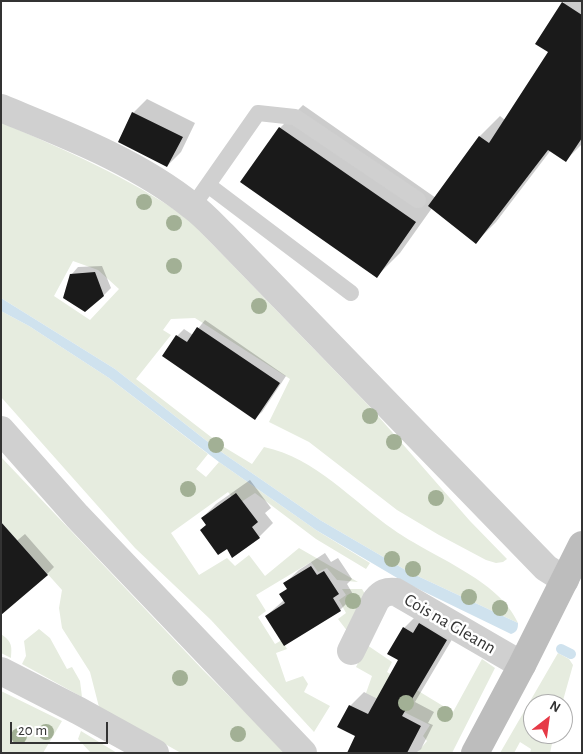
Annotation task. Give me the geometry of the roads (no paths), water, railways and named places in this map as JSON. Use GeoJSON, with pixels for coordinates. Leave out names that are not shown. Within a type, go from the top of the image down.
{"type":"FeatureCollection","features":[{"type":"Feature","properties":{"kind":"main road"},"geometry":{"type":"LineString","coordinates":[[475,753],[582,546]]}},
{"type":"Feature","properties":{"kind":"street"},"geometry":{"type":"LineString","coordinates":[[1,108],[118,160],[162,185],[200,195],[223,235],[546,568],[565,580]]}},
{"type":"Feature","properties":{"kind":"street"},"geometry":{"type":"LineString","coordinates":[[1,430],[78,516],[303,753]]}},
{"type":"Feature","properties":{"kind":"street","name":"Cois na Gleann"},"geometry":{"type":"LineString","coordinates":[[352,651],[376,600],[381,594],[388,591],[396,592],[522,665]]}},
{"type":"Feature","properties":{"kind":"street"},"geometry":{"type":"LineString","coordinates":[[1,671],[155,753]]}},
{"type":"Feature","properties":{"kind":"lane"},"geometry":{"type":"LineString","coordinates":[[352,293],[200,195],[258,113],[295,117],[418,200]]}},
{"type":"Feature","properties":{"kind":"water"},"geometry":{"type":"Polygon","coordinates":[[[1,298],[115,369],[217,449],[320,520],[409,572],[518,623],[517,630],[511,634],[404,582],[316,530],[219,462],[109,378],[29,326],[1,311],[1,298]]]}},
{"type":"Feature","properties":{"kind":"waterway"},"geometry":{"type":"LineString","coordinates":[[561,649],[571,654]]}}]}
